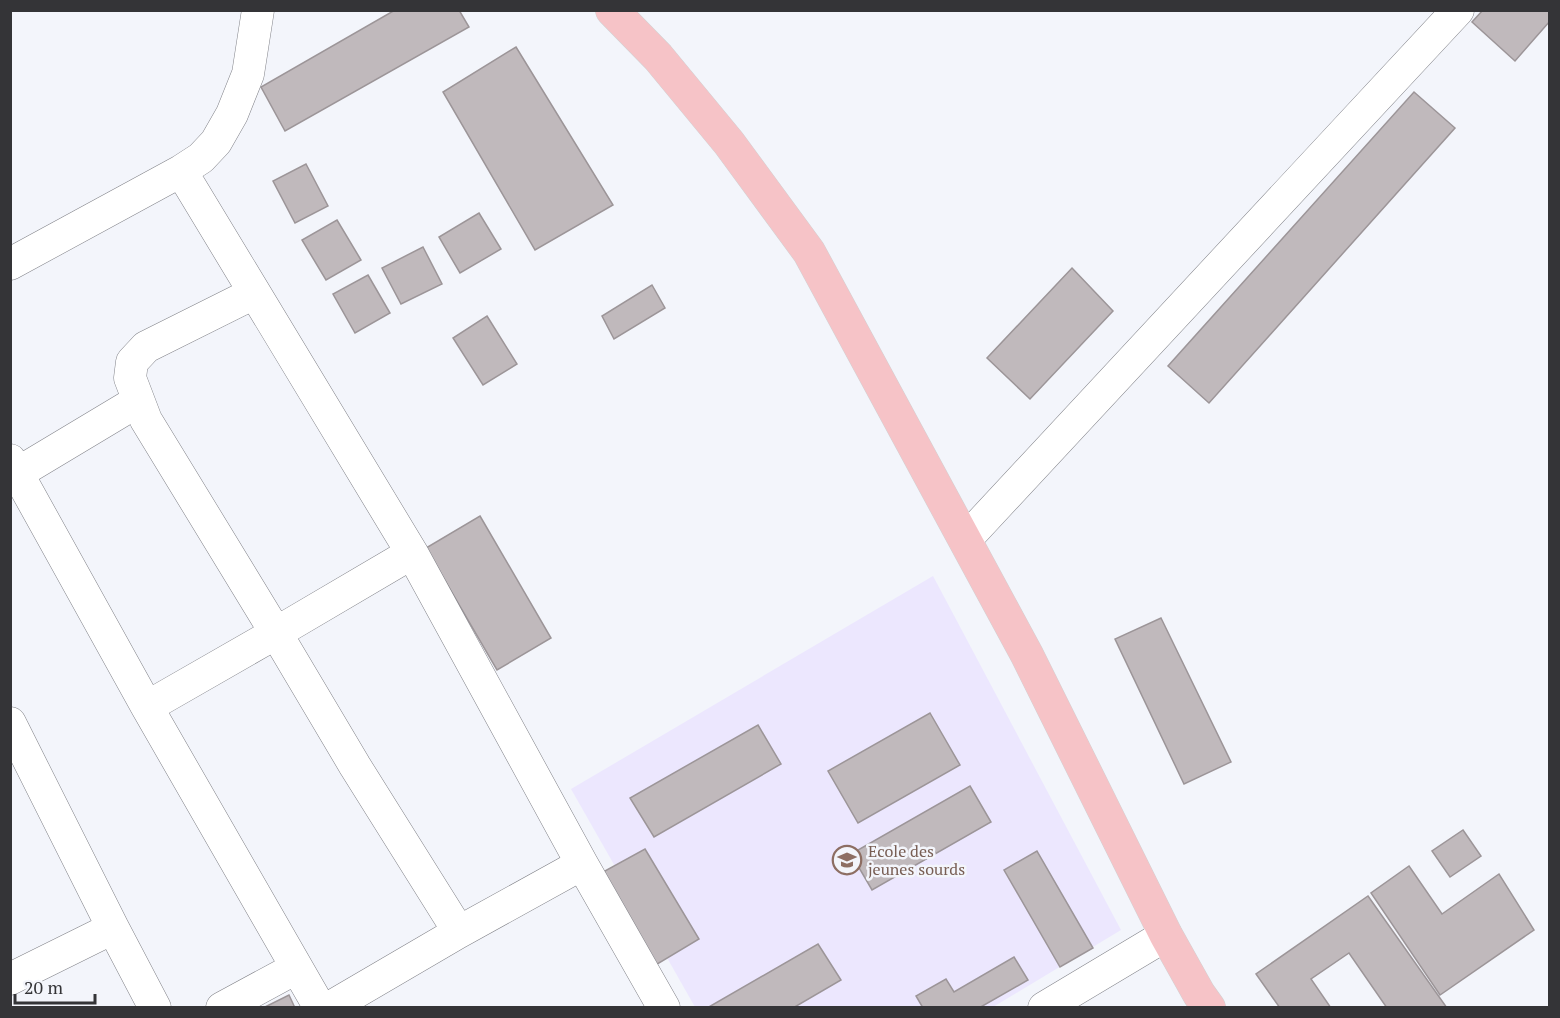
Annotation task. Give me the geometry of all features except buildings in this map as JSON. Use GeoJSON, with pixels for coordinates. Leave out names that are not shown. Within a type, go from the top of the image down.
{"type":"FeatureCollection","features":[{"type":"Feature","properties":{"kind":"main road"},"geometry":{"type":"LineString","coordinates":[[612,10],[658,57],[729,143],[809,252],[1027,655],[1166,935],[1209,1008]]}},
{"type":"Feature","properties":{"kind":"street"},"geometry":{"type":"LineString","coordinates":[[10,264],[201,158],[216,142],[232,114],[248,74],[258,10]]}},
{"type":"Feature","properties":{"kind":"street"},"geometry":{"type":"LineString","coordinates":[[965,540],[1458,10]]}},
{"type":"Feature","properties":{"kind":"street"},"geometry":{"type":"LineString","coordinates":[[181,171],[412,553],[582,864],[664,1008]]}},
{"type":"Feature","properties":{"kind":"street"},"geometry":{"type":"LineString","coordinates":[[254,293],[146,346],[132,362],[130,378],[146,420],[355,766],[459,932]]}},
{"type":"Feature","properties":{"kind":"street"},"geometry":{"type":"LineString","coordinates":[[138,400],[14,466],[147,707],[320,1008]]}},
{"type":"Feature","properties":{"kind":"street"},"geometry":{"type":"LineString","coordinates":[[147,707],[412,553]]}},
{"type":"Feature","properties":{"kind":"street"},"geometry":{"type":"LineString","coordinates":[[10,723],[20,766],[113,928],[155,1008]]}},
{"type":"Feature","properties":{"kind":"street"},"geometry":{"type":"LineString","coordinates":[[329,1008],[582,864]]}},
{"type":"Feature","properties":{"kind":"street"},"geometry":{"type":"LineString","coordinates":[[10,979],[113,928]]}},
{"type":"Feature","properties":{"kind":"street"},"geometry":{"type":"LineString","coordinates":[[1044,1008],[1166,935]]}},
{"type":"Feature","properties":{"kind":"street"},"geometry":{"type":"LineString","coordinates":[[222,1008],[296,968]]}},
{"type":"Feature","properties":{"kind":"shaded area","name":"Ecole des jeunes sourds"},"geometry":{"type":"Polygon","coordinates":[[[933,576],[1121,930],[993,1007],[695,1007],[571,789],[933,576]]]}},
{"type":"Feature","properties":{"kind":"place","name":"Ecole des jeunes sourds"},"geometry":{"type":"Point","coordinates":[847,860]}}]}
